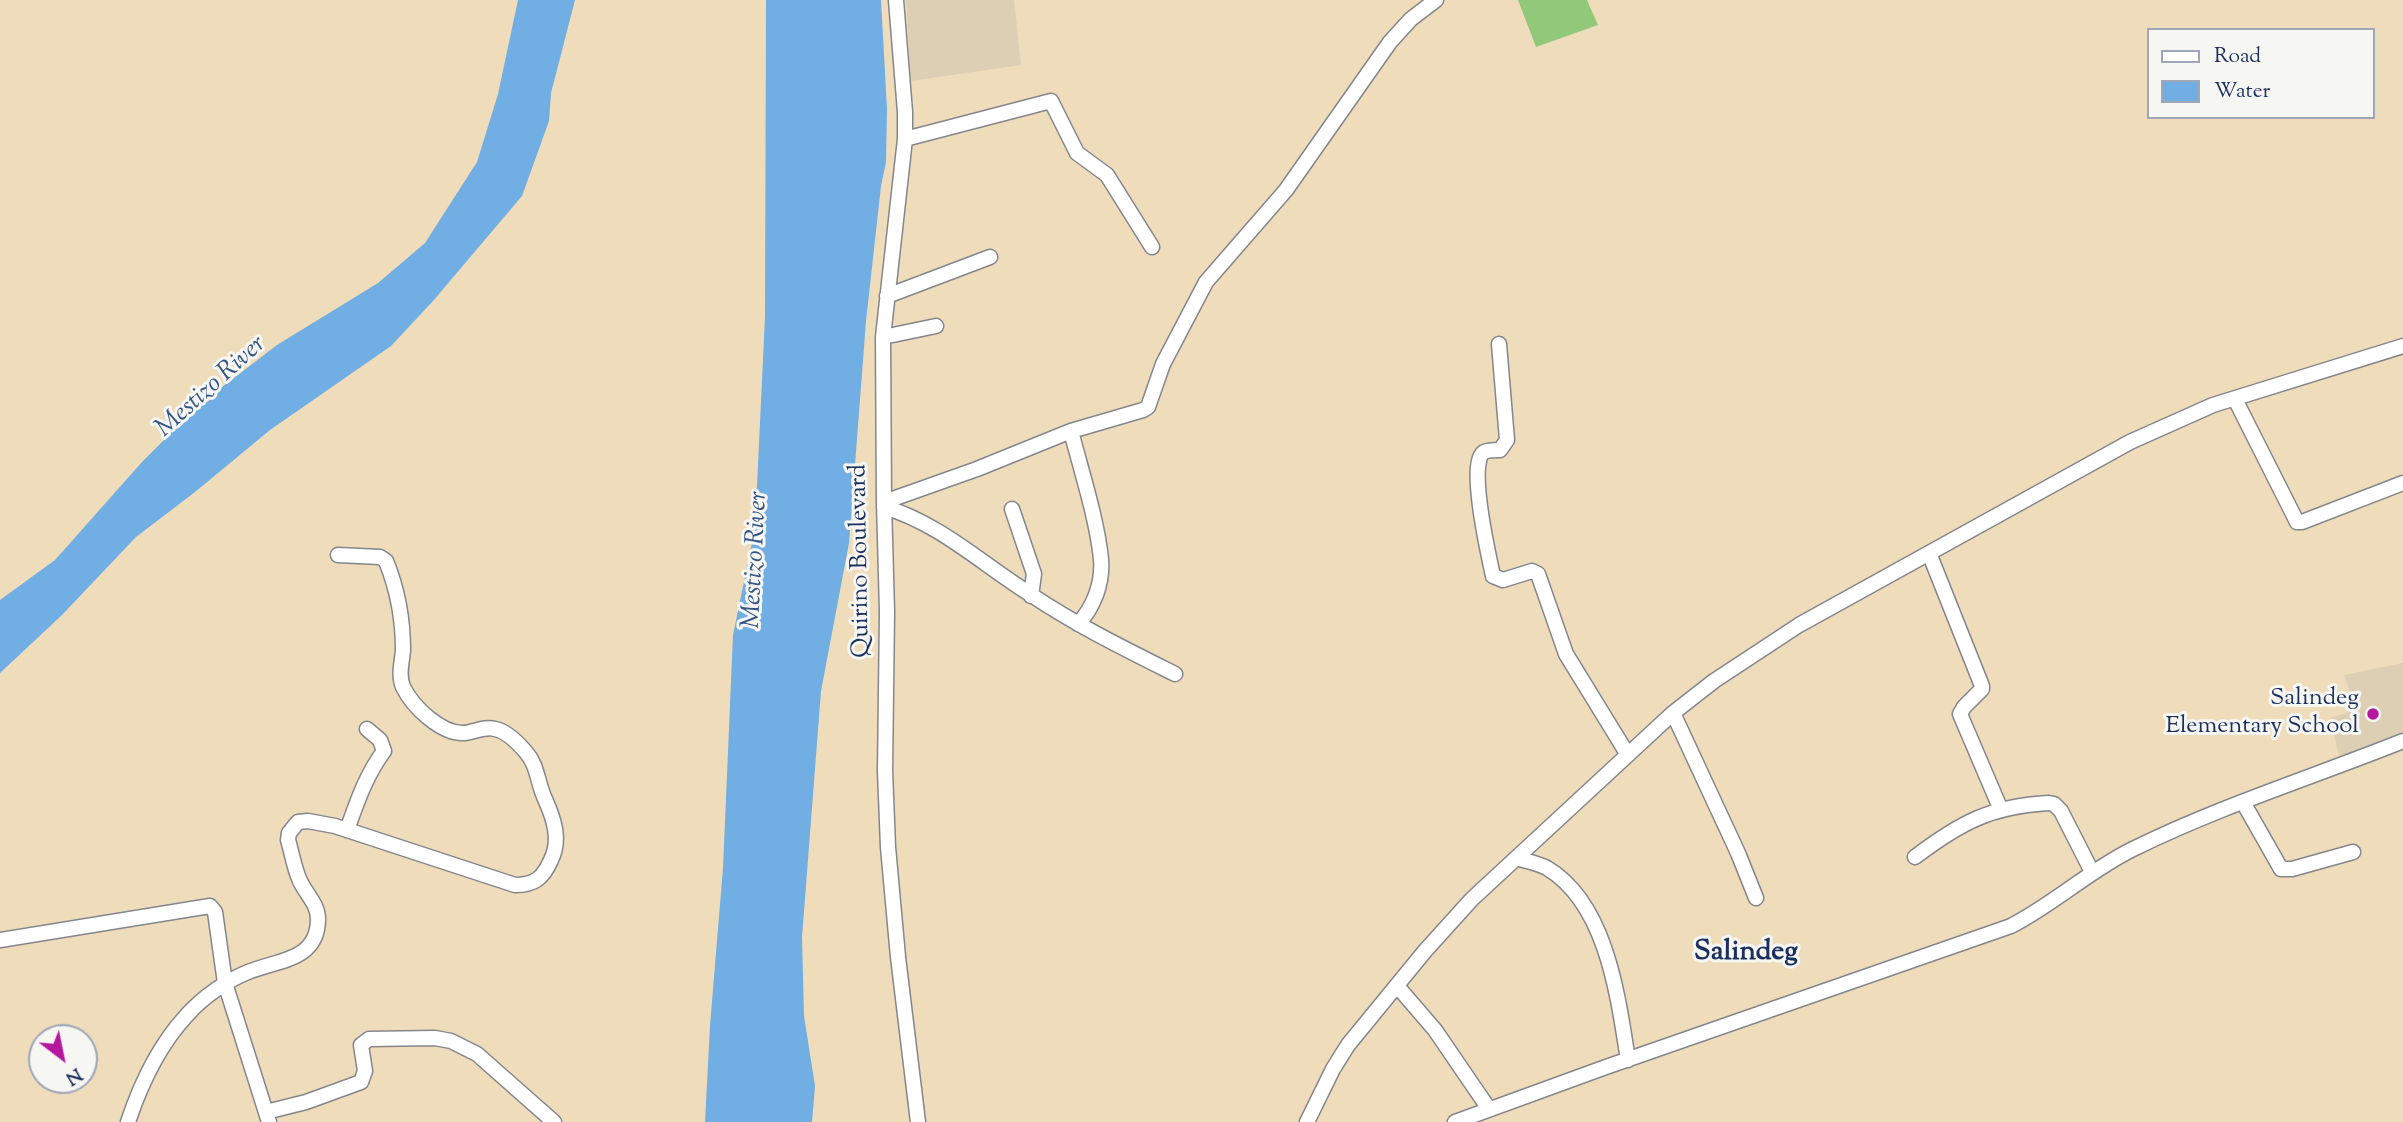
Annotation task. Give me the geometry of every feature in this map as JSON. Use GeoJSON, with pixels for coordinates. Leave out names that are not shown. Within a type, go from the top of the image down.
{"type":"FeatureCollection","features":[{"type":"Feature","properties":{"kind":"street","name":"Quirino Boulevard"},"geometry":{"type":"LineString","coordinates":[[896,0],[905,100],[905,139],[883,337],[887,612],[885,771],[888,847],[918,1122]]}},
{"type":"Feature","properties":{"kind":"street"},"geometry":{"type":"LineString","coordinates":[[884,505],[1071,431],[1148,407],[1163,364],[1206,282],[1286,190],[1390,42],[1411,19],[1436,0]]}},
{"type":"Feature","properties":{"kind":"street"},"geometry":{"type":"LineString","coordinates":[[905,139],[1051,101],[1077,153],[1107,175],[1152,247]]}},
{"type":"Feature","properties":{"kind":"street"},"geometry":{"type":"LineString","coordinates":[[887,296],[990,257]]}},
{"type":"Feature","properties":{"kind":"street"},"geometry":{"type":"LineString","coordinates":[[883,337],[936,326]]}},
{"type":"Feature","properties":{"kind":"street"},"geometry":{"type":"LineString","coordinates":[[1499,344],[1507,440],[1500,450],[1485,451],[1481,455],[1477,471],[1493,576],[1503,580],[1532,571],[1538,574],[1566,654],[1628,755]]}},
{"type":"Feature","properties":{"kind":"street"},"geometry":{"type":"LineString","coordinates":[[1307,1122],[1348,1045],[1425,951],[1472,900],[1673,713],[1714,681],[1799,625],[2130,442],[2178,419],[2403,346]]}},
{"type":"Feature","properties":{"kind":"street"},"geometry":{"type":"LineString","coordinates":[[2235,399],[2297,522],[2403,483]]}},
{"type":"Feature","properties":{"kind":"street"},"geometry":{"type":"LineString","coordinates":[[1071,431],[1101,559],[1096,594],[1088,613],[1079,624]]}},
{"type":"Feature","properties":{"kind":"street"},"geometry":{"type":"LineString","coordinates":[[884,505],[927,523],[1031,596],[1175,674]]}},
{"type":"Feature","properties":{"kind":"street"},"geometry":{"type":"LineString","coordinates":[[1012,509],[1034,574],[1031,596]]}},
{"type":"Feature","properties":{"kind":"street"},"geometry":{"type":"LineString","coordinates":[[1929,553],[1982,686],[1961,714],[2001,810]]}},
{"type":"Feature","properties":{"kind":"street"},"geometry":{"type":"LineString","coordinates":[[128,1122],[150,1068],[168,1038],[224,975],[249,971],[295,957],[312,943],[318,917],[314,902],[300,882],[288,840],[292,826],[298,822],[308,821],[347,830],[515,885],[531,884],[544,875],[553,857],[556,837],[554,818],[542,792],[536,767],[526,751],[495,728],[468,733],[446,730],[422,711],[403,686],[400,671],[403,651],[397,599],[386,561],[380,557],[338,555]]}},
{"type":"Feature","properties":{"kind":"street"},"geometry":{"type":"LineString","coordinates":[[1673,713],[1756,898]]}},
{"type":"Feature","properties":{"kind":"street"},"geometry":{"type":"LineString","coordinates":[[347,830],[373,766],[384,751],[380,740],[367,729]]}},
{"type":"Feature","properties":{"kind":"street"},"geometry":{"type":"LineString","coordinates":[[1455,1122],[2011,926],[2092,872],[2133,849],[2243,802],[2403,741]]}},
{"type":"Feature","properties":{"kind":"street"},"geometry":{"type":"LineString","coordinates":[[2243,802],[2281,869],[2292,869],[2353,852]]}},
{"type":"Feature","properties":{"kind":"street"},"geometry":{"type":"LineString","coordinates":[[1915,857],[1964,822],[2001,810],[2034,804],[2054,804],[2061,811],[2092,872]]}},
{"type":"Feature","properties":{"kind":"street"},"geometry":{"type":"LineString","coordinates":[[1516,858],[1549,870],[1576,893],[1592,921],[1615,985],[1628,1060]]}},
{"type":"Feature","properties":{"kind":"street"},"geometry":{"type":"LineString","coordinates":[[0,940],[210,906],[215,912],[224,975],[267,1117],[361,1082],[365,1071],[361,1045],[369,1039],[435,1038],[451,1041],[477,1054],[554,1122]]}},
{"type":"Feature","properties":{"kind":"street"},"geometry":{"type":"LineString","coordinates":[[1398,986],[1434,1030],[1489,1109]]}},
{"type":"Feature","properties":{"kind":"shaded area"},"geometry":{"type":"Polygon","coordinates":[[[906,0],[1014,0],[1021,65],[911,81],[906,0]]]}},
{"type":"Feature","properties":{"kind":"shaded area","name":"Salindeg Elementary School"},"geometry":{"type":"Polygon","coordinates":[[[2403,663],[2403,737],[2340,760],[2330,718],[2356,710],[2344,675],[2403,663]]]}},
{"type":"Feature","properties":{"kind":"green space"},"geometry":{"type":"Polygon","coordinates":[[[1518,0],[1587,0],[1598,25],[1536,47],[1518,0]]]}},
{"type":"Feature","properties":{"kind":"water"},"geometry":{"type":"Polygon","coordinates":[[[518,0],[575,0],[551,93],[549,121],[522,196],[391,346],[270,430],[136,537],[62,615],[0,673],[0,600],[55,560],[142,462],[200,404],[277,345],[378,283],[425,243],[477,162],[498,94],[518,0]]]}},
{"type":"Feature","properties":{"kind":"water","name":"Mestizo River"},"geometry":{"type":"Polygon","coordinates":[[[766,0],[881,0],[887,109],[886,162],[866,321],[849,543],[821,691],[802,937],[804,1016],[815,1086],[812,1122],[705,1122],[723,868],[733,635],[755,528],[765,317],[766,0]]]}},
{"type":"Feature","properties":{"kind":"place","name":"Salindeg Elementary School"},"geometry":{"type":"Point","coordinates":[2373,714]}},
{"type":"Feature","properties":{"kind":"district","name":"Salindeg"},"geometry":{"type":"Point","coordinates":[1746,954]}}]}
